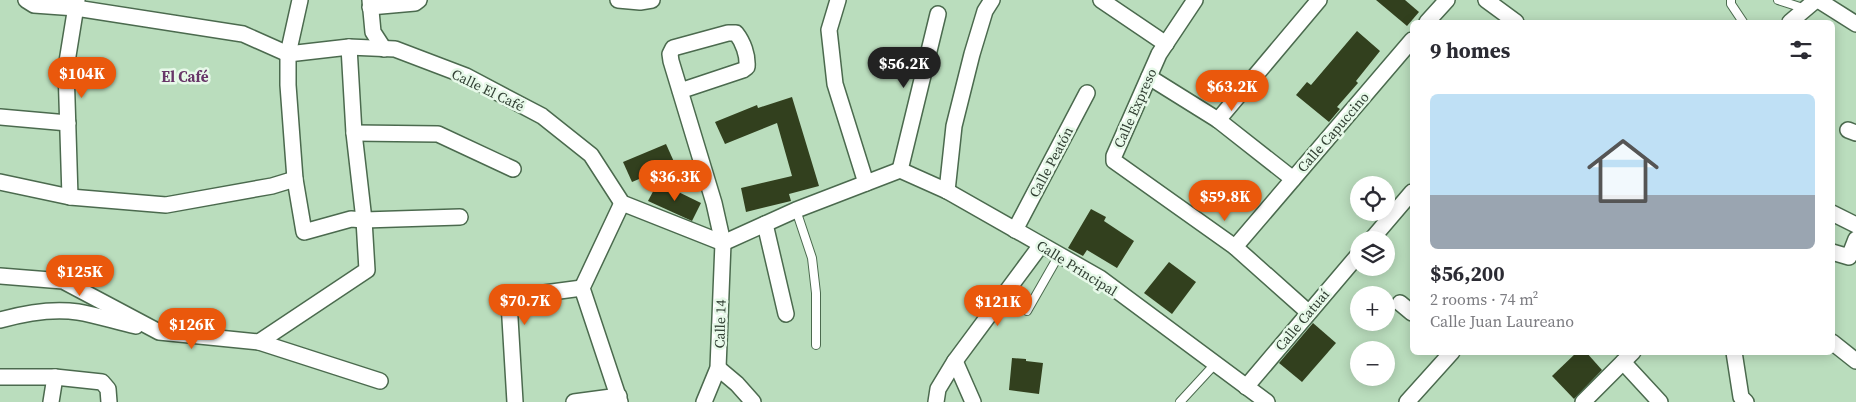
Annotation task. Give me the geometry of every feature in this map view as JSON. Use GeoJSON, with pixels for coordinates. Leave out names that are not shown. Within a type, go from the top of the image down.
{"type":"FeatureCollection","features":[{"type":"Feature","properties":{"kind":"street"},"geometry":{"type":"LineString","coordinates":[[26,0],[34,5],[77,4],[243,34],[288,54]]}},
{"type":"Feature","properties":{"kind":"street"},"geometry":{"type":"LineString","coordinates":[[300,0],[288,54],[288,85],[295,179],[304,232],[351,219],[460,217]]}},
{"type":"Feature","properties":{"kind":"street"},"geometry":{"type":"LineString","coordinates":[[384,49],[372,32],[370,4],[415,3],[419,0]]}},
{"type":"Feature","properties":{"kind":"street"},"geometry":{"type":"LineString","coordinates":[[618,0],[640,2],[652,0]]}},
{"type":"Feature","properties":{"kind":"street"},"geometry":{"type":"LineString","coordinates":[[838,0],[829,30],[835,84],[866,183]]}},
{"type":"Feature","properties":{"kind":"street"},"geometry":{"type":"LineString","coordinates":[[947,191],[954,126],[958,108],[985,11],[992,0]]}},
{"type":"Feature","properties":{"kind":"street"},"geometry":{"type":"LineString","coordinates":[[1101,0],[1166,44]]}},
{"type":"Feature","properties":{"kind":"street","name":"Calle Expreso"},"geometry":{"type":"LineString","coordinates":[[1195,0],[1166,44],[1149,77],[1114,156],[1114,161],[1235,247],[1308,312]]}},
{"type":"Feature","properties":{"kind":"street"},"geometry":{"type":"LineString","coordinates":[[1218,120],[1319,0]]}},
{"type":"Feature","properties":{"kind":"street"},"geometry":{"type":"LineString","coordinates":[[1429,20],[1447,0]]}},
{"type":"Feature","properties":{"kind":"street"},"geometry":{"type":"LineString","coordinates":[[1486,0],[1513,20]]}},
{"type":"Feature","properties":{"kind":"street"},"geometry":{"type":"LineString","coordinates":[[1792,20],[1813,3],[1856,24]]}},
{"type":"Feature","properties":{"kind":"street"},"geometry":{"type":"LineString","coordinates":[[70,197],[66,68],[77,4]]}},
{"type":"Feature","properties":{"kind":"street"},"geometry":{"type":"LineString","coordinates":[[574,402],[619,399],[582,288],[622,203],[723,243],[796,210],[900,170],[938,14]]}},
{"type":"Feature","properties":{"kind":"street","name":"Calle 14"},"geometry":{"type":"LineString","coordinates":[[680,90],[743,70],[747,66],[740,38],[736,33],[728,33],[673,48],[670,54],[671,61],[714,203],[723,243],[718,368],[704,402]]}},
{"type":"Feature","properties":{"kind":"street","name":"Calle Capuccino"},"geometry":{"type":"LineString","coordinates":[[1235,247],[1410,42]]}},
{"type":"Feature","properties":{"kind":"street"},"geometry":{"type":"LineString","coordinates":[[259,342],[367,270],[364,220],[354,133],[349,47]]}},
{"type":"Feature","properties":{"kind":"street","name":"Calle El Café"},"geometry":{"type":"LineString","coordinates":[[288,54],[349,47],[395,49],[466,76],[542,116],[591,155],[622,203]]}},
{"type":"Feature","properties":{"kind":"street"},"geometry":{"type":"LineString","coordinates":[[1149,77],[1218,120],[1293,179]]}},
{"type":"Feature","properties":{"kind":"street","name":"Calle Peatón"},"geometry":{"type":"LineString","coordinates":[[1015,230],[1088,94]]}},
{"type":"Feature","properties":{"kind":"street"},"geometry":{"type":"LineString","coordinates":[[0,117],[68,124]]}},
{"type":"Feature","properties":{"kind":"street"},"geometry":{"type":"LineString","coordinates":[[354,133],[438,134],[513,169]]}},
{"type":"Feature","properties":{"kind":"street","name":"Calle Principal"},"geometry":{"type":"LineString","coordinates":[[900,170],[947,191],[1100,278],[1267,402]]}},
{"type":"Feature","properties":{"kind":"street"},"geometry":{"type":"LineString","coordinates":[[0,182],[70,197],[166,205],[272,186],[295,179]]}},
{"type":"Feature","properties":{"kind":"street"},"geometry":{"type":"LineString","coordinates":[[1379,231],[1410,194]]}},
{"type":"Feature","properties":{"kind":"street"},"geometry":{"type":"LineString","coordinates":[[1835,214],[1856,225]]}},
{"type":"Feature","properties":{"kind":"street"},"geometry":{"type":"LineString","coordinates":[[765,224],[786,314]]}},
{"type":"Feature","properties":{"kind":"street"},"geometry":{"type":"LineString","coordinates":[[1835,253],[1850,257],[1856,240]]}},
{"type":"Feature","properties":{"kind":"street"},"geometry":{"type":"LineString","coordinates":[[936,402],[938,389],[955,361],[1041,245]]}},
{"type":"Feature","properties":{"kind":"street","name":"Calle Catuaí"},"geometry":{"type":"LineString","coordinates":[[1246,387],[1350,264]]}},
{"type":"Feature","properties":{"kind":"street"},"geometry":{"type":"LineString","coordinates":[[0,276],[63,280],[159,332]]}},
{"type":"Feature","properties":{"kind":"street"},"geometry":{"type":"LineString","coordinates":[[515,402],[509,302],[514,297],[582,288]]}},
{"type":"Feature","properties":{"kind":"street"},"geometry":{"type":"LineString","coordinates":[[1400,302],[1410,312]]}},
{"type":"Feature","properties":{"kind":"street"},"geometry":{"type":"LineString","coordinates":[[0,320],[22,314],[50,311],[78,312],[159,332],[259,342],[380,381]]}},
{"type":"Feature","properties":{"kind":"street"},"geometry":{"type":"LineString","coordinates":[[1835,344],[1856,362]]}},
{"type":"Feature","properties":{"kind":"street"},"geometry":{"type":"LineString","coordinates":[[1407,402],[1449,355]]}},
{"type":"Feature","properties":{"kind":"street"},"geometry":{"type":"LineString","coordinates":[[1734,355],[1741,397],[1746,402]]}},
{"type":"Feature","properties":{"kind":"street"},"geometry":{"type":"LineString","coordinates":[[1583,402],[1628,357],[1660,402]]}},
{"type":"Feature","properties":{"kind":"street"},"geometry":{"type":"LineString","coordinates":[[955,361],[973,402]]}},
{"type":"Feature","properties":{"kind":"street"},"geometry":{"type":"LineString","coordinates":[[718,368],[737,384],[753,402]]}},
{"type":"Feature","properties":{"kind":"street"},"geometry":{"type":"LineString","coordinates":[[0,376],[55,377],[102,382],[108,389],[109,402]]}},
{"type":"Feature","properties":{"kind":"street"},"geometry":{"type":"LineString","coordinates":[[51,402],[55,377]]}},
{"type":"Feature","properties":{"kind":"lane"},"geometry":{"type":"LineString","coordinates":[[1731,0],[1731,4],[1742,20]]}},
{"type":"Feature","properties":{"kind":"lane"},"geometry":{"type":"LineString","coordinates":[[1778,0],[1813,3]]}},
{"type":"Feature","properties":{"kind":"lane"},"geometry":{"type":"LineString","coordinates":[[796,210],[812,258],[816,293],[816,345]]}},
{"type":"Feature","properties":{"kind":"lane"},"geometry":{"type":"LineString","coordinates":[[1027,311],[1059,255]]}},
{"type":"Feature","properties":{"kind":"lane"},"geometry":{"type":"LineString","coordinates":[[1180,402],[1215,364]]}},
{"type":"Feature","properties":{"kind":"building"},"geometry":{"type":"Polygon","coordinates":[[[1376,0],[1405,0],[1419,12],[1410,20],[1407,26],[1376,0]]]}},
{"type":"Feature","properties":{"kind":"building"},"geometry":{"type":"Polygon","coordinates":[[[1357,31],[1380,51],[1356,81],[1358,83],[1337,107],[1340,109],[1329,122],[1296,95],[1307,82],[1311,85],[1357,31]]]}},
{"type":"Feature","properties":{"kind":"building"},"geometry":{"type":"Polygon","coordinates":[[[792,97],[819,186],[789,194],[791,201],[746,212],[741,188],[792,176],[777,123],[725,144],[715,122],[757,105],[758,108],[792,97]]]}},
{"type":"Feature","properties":{"kind":"building"},"geometry":{"type":"Polygon","coordinates":[[[666,144],[675,164],[632,182],[623,162],[666,144]]]}},
{"type":"Feature","properties":{"kind":"building"},"geometry":{"type":"Polygon","coordinates":[[[658,182],[701,203],[692,221],[648,201],[658,182]]]}},
{"type":"Feature","properties":{"kind":"building"},"geometry":{"type":"Polygon","coordinates":[[[1091,209],[1106,217],[1104,221],[1134,241],[1117,268],[1087,250],[1083,256],[1068,248],[1091,209]]]}},
{"type":"Feature","properties":{"kind":"building"},"geometry":{"type":"Polygon","coordinates":[[[1169,262],[1196,282],[1172,314],[1144,293],[1169,262]]]}},
{"type":"Feature","properties":{"kind":"building"},"geometry":{"type":"Polygon","coordinates":[[[1313,323],[1336,343],[1302,382],[1279,363],[1313,323]]]}},
{"type":"Feature","properties":{"kind":"building"},"geometry":{"type":"Polygon","coordinates":[[[1574,355],[1589,355],[1602,370],[1574,399],[1552,376],[1574,355]]]}},
{"type":"Feature","properties":{"kind":"building"},"geometry":{"type":"Polygon","coordinates":[[[1012,358],[1043,363],[1039,394],[1009,390],[1012,358]]]}},
{"type":"Feature","properties":{"kind":"district","name":"El Café"},"geometry":{"type":"Point","coordinates":[185,77]}}]}
